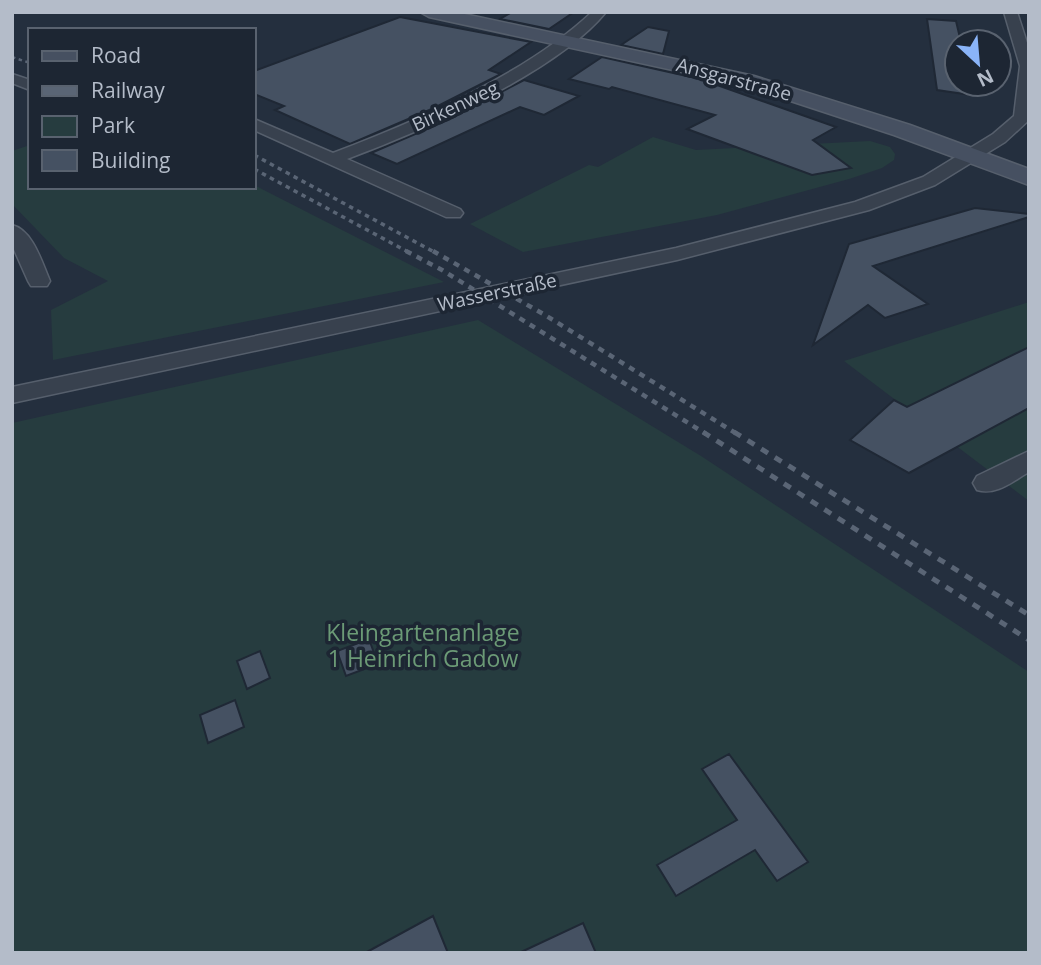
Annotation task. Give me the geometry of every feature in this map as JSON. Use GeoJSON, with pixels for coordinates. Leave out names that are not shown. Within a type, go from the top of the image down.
{"type":"FeatureCollection","features":[{"type":"Feature","properties":{"kind":"street","name":"Ansgarstraße"},"geometry":{"type":"LineString","coordinates":[[429,12],[570,40],[747,80],[902,130],[1029,178]]}},
{"type":"Feature","properties":{"kind":"street","name":"Birkenweg"},"geometry":{"type":"LineString","coordinates":[[332,159],[506,82],[570,40],[600,12]]}},
{"type":"Feature","properties":{"kind":"street"},"geometry":{"type":"LineString","coordinates":[[1010,12],[1027,66],[1025,119]]}},
{"type":"Feature","properties":{"kind":"street","name":"Wasserstraße"},"geometry":{"type":"LineString","coordinates":[[12,395],[677,254],[862,206],[929,181],[1025,119]]}},
{"type":"Feature","properties":{"kind":"street"},"geometry":{"type":"LineString","coordinates":[[256,125],[453,213]]}},
{"type":"Feature","properties":{"kind":"street"},"geometry":{"type":"LineString","coordinates":[[12,231],[27,250],[39,281]]}},
{"type":"Feature","properties":{"kind":"street"},"geometry":{"type":"LineString","coordinates":[[987,483],[1029,460]]}},
{"type":"Feature","properties":{"kind":"green space"},"geometry":{"type":"Polygon","coordinates":[[[653,137],[696,150],[870,141],[890,147],[895,154],[894,160],[882,168],[717,215],[523,252],[470,224],[589,165],[598,167],[653,137]]]}},
{"type":"Feature","properties":{"kind":"green space"},"geometry":{"type":"Polygon","coordinates":[[[28,146],[28,189],[256,189],[256,186],[444,282],[53,360],[51,310],[108,281],[64,258],[12,204],[12,151],[28,146]]]}},
{"type":"Feature","properties":{"kind":"green space"},"geometry":{"type":"Polygon","coordinates":[[[1029,302],[1029,501],[844,361],[1029,302]]]}},
{"type":"Feature","properties":{"kind":"green space","name":"Kleingartenanlage 1 Heinrich Gadow"},"geometry":{"type":"Polygon","coordinates":[[[478,320],[701,456],[1029,672],[1029,953],[12,953],[12,423],[478,320]]]}},
{"type":"Feature","properties":{"kind":"building"},"geometry":{"type":"Polygon","coordinates":[[[512,12],[574,12],[549,29],[500,19],[512,12]]]}},
{"type":"Feature","properties":{"kind":"building"},"geometry":{"type":"Polygon","coordinates":[[[400,17],[531,42],[489,70],[501,74],[434,108],[350,144],[275,110],[284,106],[256,95],[256,70],[400,17]]]}},
{"type":"Feature","properties":{"kind":"building"},"geometry":{"type":"Polygon","coordinates":[[[927,19],[956,21],[958,28],[943,28],[943,91],[937,90],[927,19]]]}},
{"type":"Feature","properties":{"kind":"building"},"geometry":{"type":"Polygon","coordinates":[[[648,27],[669,31],[663,54],[621,45],[648,27]]]}},
{"type":"Feature","properties":{"kind":"building"},"geometry":{"type":"Polygon","coordinates":[[[602,57],[700,79],[836,127],[813,140],[851,168],[812,175],[687,129],[715,115],[612,87],[609,89],[569,79],[602,57]]]}},
{"type":"Feature","properties":{"kind":"building"},"geometry":{"type":"Polygon","coordinates":[[[524,80],[579,96],[544,115],[520,107],[397,164],[371,153],[450,119],[524,80]]]}},
{"type":"Feature","properties":{"kind":"building"},"geometry":{"type":"Polygon","coordinates":[[[975,208],[1029,214],[1029,217],[873,266],[928,304],[885,318],[868,305],[813,345],[849,244],[975,208]]]}},
{"type":"Feature","properties":{"kind":"building"},"geometry":{"type":"Polygon","coordinates":[[[1029,347],[1029,408],[909,473],[850,440],[894,400],[907,407],[1029,347]]]}},
{"type":"Feature","properties":{"kind":"building"},"geometry":{"type":"Polygon","coordinates":[[[369,639],[378,664],[346,676],[337,651],[369,639]]]}},
{"type":"Feature","properties":{"kind":"building"},"geometry":{"type":"Polygon","coordinates":[[[260,651],[270,678],[247,689],[237,661],[260,651]]]}},
{"type":"Feature","properties":{"kind":"building"},"geometry":{"type":"Polygon","coordinates":[[[235,700],[244,727],[208,743],[200,715],[235,700]]]}},
{"type":"Feature","properties":{"kind":"building"},"geometry":{"type":"Polygon","coordinates":[[[729,754],[808,862],[777,881],[755,850],[676,896],[657,865],[737,820],[702,769],[729,754]]]}},
{"type":"Feature","properties":{"kind":"building"},"geometry":{"type":"Polygon","coordinates":[[[433,916],[448,953],[365,953],[433,916]]]}},
{"type":"Feature","properties":{"kind":"building"},"geometry":{"type":"Polygon","coordinates":[[[583,923],[596,953],[519,953],[583,923]]]}},
{"type":"Feature","properties":{"kind":"railway"},"geometry":{"type":"LineString","coordinates":[[12,57],[28,62]]}},
{"type":"Feature","properties":{"kind":"railway"},"geometry":{"type":"LineString","coordinates":[[256,156],[436,253]]}},
{"type":"Feature","properties":{"kind":"railway"},"geometry":{"type":"LineString","coordinates":[[256,170],[410,253]]}},
{"type":"Feature","properties":{"kind":"railway"},"geometry":{"type":"LineString","coordinates":[[406,251],[442,270],[706,434]]}},
{"type":"Feature","properties":{"kind":"railway"},"geometry":{"type":"LineString","coordinates":[[433,251],[545,315],[737,434]]}},
{"type":"Feature","properties":{"kind":"railway"},"geometry":{"type":"LineString","coordinates":[[703,432],[1029,640]]}},
{"type":"Feature","properties":{"kind":"railway"},"geometry":{"type":"LineString","coordinates":[[734,432],[1029,615]]}}]}
